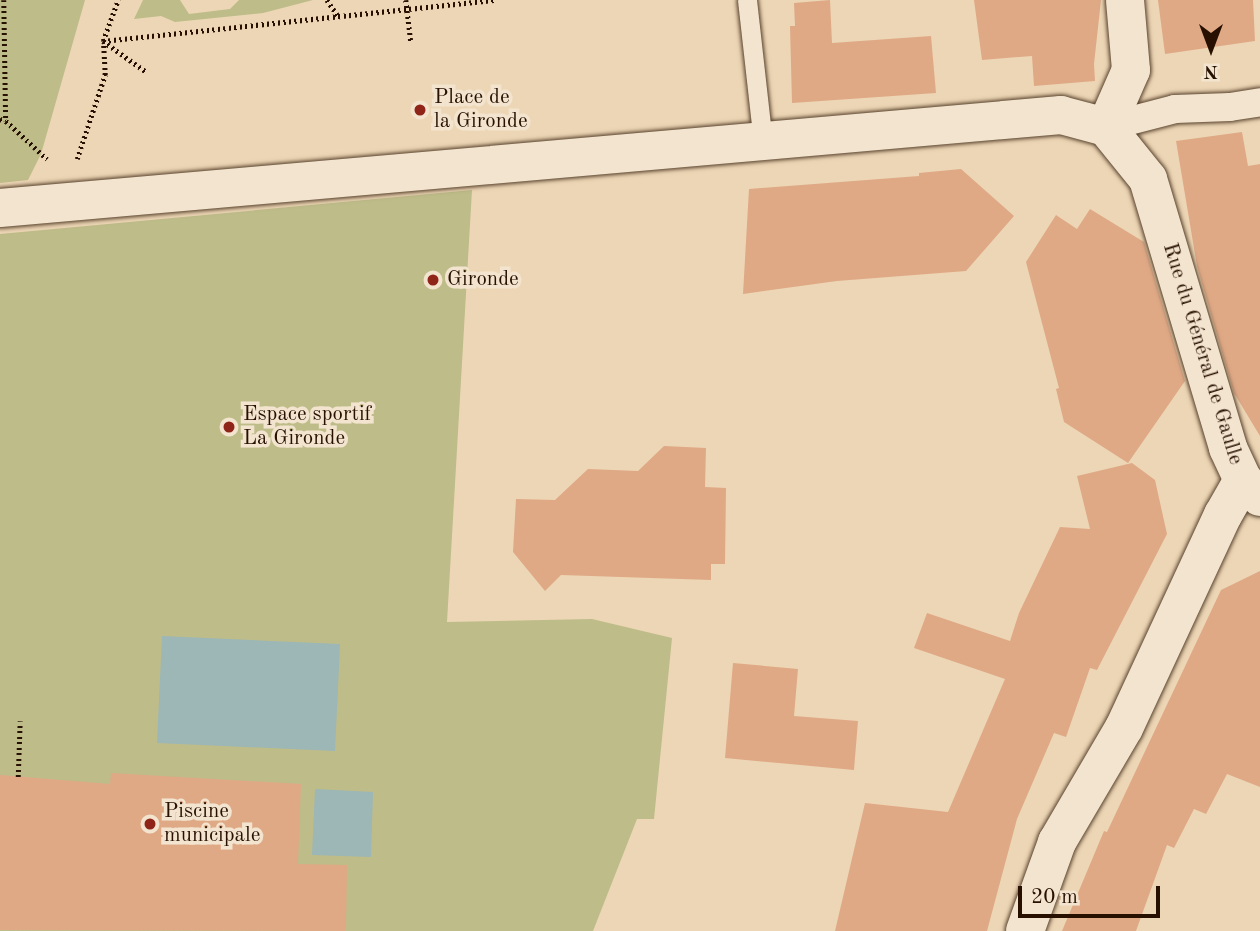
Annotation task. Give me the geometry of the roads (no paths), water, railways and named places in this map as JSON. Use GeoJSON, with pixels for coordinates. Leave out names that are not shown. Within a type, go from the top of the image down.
{"type":"FeatureCollection","features":[{"type":"Feature","properties":{"kind":"street"},"geometry":{"type":"LineString","coordinates":[[1106,127],[1131,70],[1125,0]]}},
{"type":"Feature","properties":{"kind":"street"},"geometry":{"type":"LineString","coordinates":[[0,208],[67,191],[763,142],[1062,115],[1106,127],[1175,109],[1230,107],[1260,102]]}},
{"type":"Feature","properties":{"kind":"street","name":"Rue du Général de Gaulle"},"geometry":{"type":"LineString","coordinates":[[1026,931],[1057,842],[1124,727],[1223,515],[1251,489],[1228,448],[1148,179],[1106,127]]}},
{"type":"Feature","properties":{"kind":"lane"},"geometry":{"type":"LineString","coordinates":[[747,0],[763,142]]}},
{"type":"Feature","properties":{"kind":"water"},"geometry":{"type":"Polygon","coordinates":[[[162,636],[340,644],[335,751],[157,743],[162,636]]]}},
{"type":"Feature","properties":{"kind":"water"},"geometry":{"type":"Polygon","coordinates":[[[315,789],[373,792],[371,857],[312,855],[315,789]]]}},
{"type":"Feature","properties":{"kind":"place","name":"Place de la Gironde"},"geometry":{"type":"Point","coordinates":[420,110]}},
{"type":"Feature","properties":{"kind":"place","name":"Gironde"},"geometry":{"type":"Point","coordinates":[433,280]}},
{"type":"Feature","properties":{"kind":"place","name":"Espace sportif La Gironde"},"geometry":{"type":"Point","coordinates":[229,427]}},
{"type":"Feature","properties":{"kind":"place","name":"Piscine municipale"},"geometry":{"type":"Point","coordinates":[150,824]}}]}
